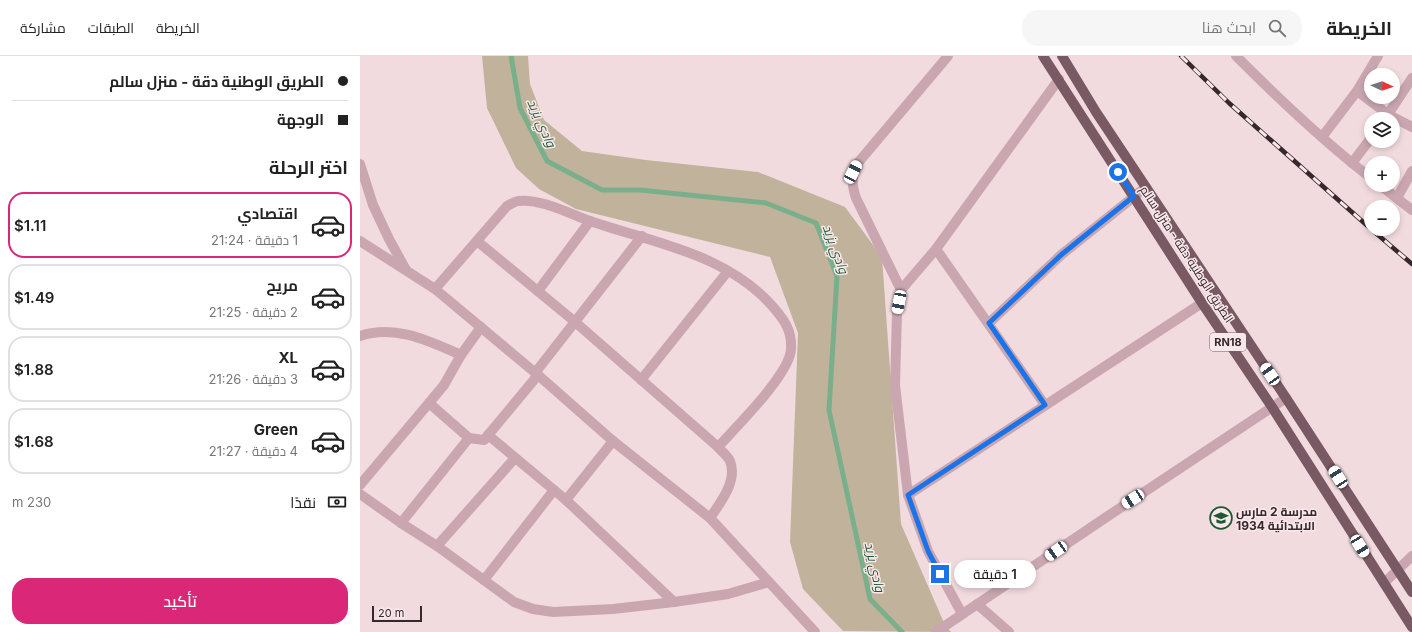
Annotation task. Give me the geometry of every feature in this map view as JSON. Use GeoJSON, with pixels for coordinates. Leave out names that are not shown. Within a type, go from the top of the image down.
{"type":"FeatureCollection","features":[{"type":"Feature","properties":{"kind":"main road","name":"الطريق الوطنية دقة - منزل سالم"},"geometry":{"type":"LineString","coordinates":[[1044,56],[1202,303],[1272,407],[1412,627]]}},
{"type":"Feature","properties":{"kind":"main road","name":"الطريق الوطنية دقة - منزل سالم"},"geometry":{"type":"LineString","coordinates":[[1062,56],[1096,112],[1286,398],[1412,592]]}},
{"type":"Feature","properties":{"kind":"street"},"geometry":{"type":"LineString","coordinates":[[901,290],[856,198],[852,180],[853,172],[857,164],[948,56]]}},
{"type":"Feature","properties":{"kind":"street"},"geometry":{"type":"LineString","coordinates":[[1236,56],[1285,105],[1364,172]]}},
{"type":"Feature","properties":{"kind":"street"},"geometry":{"type":"LineString","coordinates":[[1322,137],[1357,91],[1378,56]]}},
{"type":"Feature","properties":{"kind":"street"},"geometry":{"type":"LineString","coordinates":[[1390,112],[1412,78]]}},
{"type":"Feature","properties":{"kind":"street"},"geometry":{"type":"LineString","coordinates":[[962,614],[928,551],[908,495],[895,385],[896,313],[901,290],[936,248],[1059,79]]}},
{"type":"Feature","properties":{"kind":"street"},"geometry":{"type":"LineString","coordinates":[[1357,91],[1381,112]]}},
{"type":"Feature","properties":{"kind":"street"},"geometry":{"type":"LineString","coordinates":[[1400,122],[1412,127]]}},
{"type":"Feature","properties":{"kind":"street"},"geometry":{"type":"LineString","coordinates":[[1352,163],[1364,147]]}},
{"type":"Feature","properties":{"kind":"street"},"geometry":{"type":"LineString","coordinates":[[360,164],[373,205],[389,239],[407,271]]}},
{"type":"Feature","properties":{"kind":"street"},"geometry":{"type":"LineString","coordinates":[[1397,198],[1412,171]]}},
{"type":"Feature","properties":{"kind":"street"},"geometry":{"type":"LineString","coordinates":[[989,323],[1061,255],[1146,187]]}},
{"type":"Feature","properties":{"kind":"street"},"geometry":{"type":"LineString","coordinates":[[1389,192],[1412,210]]}},
{"type":"Feature","properties":{"kind":"street"},"geometry":{"type":"LineString","coordinates":[[435,289],[507,206],[516,201],[526,201],[556,208],[590,221],[642,236],[694,254],[728,271],[753,288],[768,301],[783,319],[790,333],[791,350],[785,367],[774,384],[718,447]]}},
{"type":"Feature","properties":{"kind":"street"},"geometry":{"type":"LineString","coordinates":[[538,291],[590,221]]}},
{"type":"Feature","properties":{"kind":"street"},"geometry":{"type":"LineString","coordinates":[[429,403],[469,438],[484,440],[536,374],[574,321],[642,236]]}},
{"type":"Feature","properties":{"kind":"street"},"geometry":{"type":"LineString","coordinates":[[360,241],[435,289],[613,441],[710,518],[815,632]]}},
{"type":"Feature","properties":{"kind":"street"},"geometry":{"type":"LineString","coordinates":[[477,241],[574,321],[718,447],[730,461],[732,473],[730,485],[710,518]]}},
{"type":"Feature","properties":{"kind":"street"},"geometry":{"type":"LineString","coordinates":[[936,248],[1045,405]]}},
{"type":"Feature","properties":{"kind":"street"},"geometry":{"type":"LineString","coordinates":[[641,380],[728,271]]}},
{"type":"Feature","properties":{"kind":"street"},"geometry":{"type":"LineString","coordinates":[[908,495],[1202,303]]}},
{"type":"Feature","properties":{"kind":"street"},"geometry":{"type":"LineString","coordinates":[[360,486],[444,385],[461,355],[481,327]]}},
{"type":"Feature","properties":{"kind":"street"},"geometry":{"type":"LineString","coordinates":[[360,336],[371,332],[383,331],[401,333],[423,338],[461,355]]}},
{"type":"Feature","properties":{"kind":"street"},"geometry":{"type":"LineString","coordinates":[[936,632],[1286,398]]}},
{"type":"Feature","properties":{"kind":"street"},"geometry":{"type":"LineString","coordinates":[[488,435],[566,500],[674,602]]}},
{"type":"Feature","properties":{"kind":"street"},"geometry":{"type":"LineString","coordinates":[[400,523],[469,438]]}},
{"type":"Feature","properties":{"kind":"street"},"geometry":{"type":"LineString","coordinates":[[566,500],[613,441]]}},
{"type":"Feature","properties":{"kind":"street"},"geometry":{"type":"LineString","coordinates":[[437,546],[515,458]]}},
{"type":"Feature","properties":{"kind":"street"},"geometry":{"type":"LineString","coordinates":[[484,580],[554,490]]}},
{"type":"Feature","properties":{"kind":"street"},"geometry":{"type":"LineString","coordinates":[[360,494],[400,523],[437,546],[514,602],[533,609],[553,612],[606,610],[728,594],[769,582]]}},
{"type":"Feature","properties":{"kind":"street"},"geometry":{"type":"LineString","coordinates":[[1384,584],[1412,556]]}},
{"type":"Feature","properties":{"kind":"street"},"geometry":{"type":"LineString","coordinates":[[977,604],[1009,632]]}},
{"type":"Feature","properties":{"kind":"shaded area"},"geometry":{"type":"Polygon","coordinates":[[[482,56],[528,56],[530,84],[544,120],[582,151],[646,160],[758,172],[845,207],[882,257],[901,524],[945,625],[951,632],[843,631],[803,589],[790,542],[798,333],[770,257],[576,209],[539,189],[516,168],[487,108],[482,56]]]}},
{"type":"Feature","properties":{"kind":"waterway","name":"وادي يزيد"},"geometry":{"type":"LineString","coordinates":[[511,56],[520,108],[547,161],[602,190],[640,190],[766,203],[816,223],[837,276],[829,410],[870,599],[902,632]]}},
{"type":"Feature","properties":{"kind":"railway"},"geometry":{"type":"LineString","coordinates":[[1181,56],[1229,103],[1364,223]]}},
{"type":"Feature","properties":{"kind":"railway"},"geometry":{"type":"LineString","coordinates":[[1379,236],[1412,264]]}},
{"type":"Feature","properties":{"kind":"place","name":"مدرسة 2 مارس 1934 الابتدائية"},"geometry":{"type":"Point","coordinates":[1221,518]}},
{"type":"Feature","properties":{"kind":"route"},"geometry":{"type":"LineString","coordinates":[[940,574],[928,551],[908,495],[1045,405],[989,323],[1061,255],[1134,196],[1118,172]]}}]}
